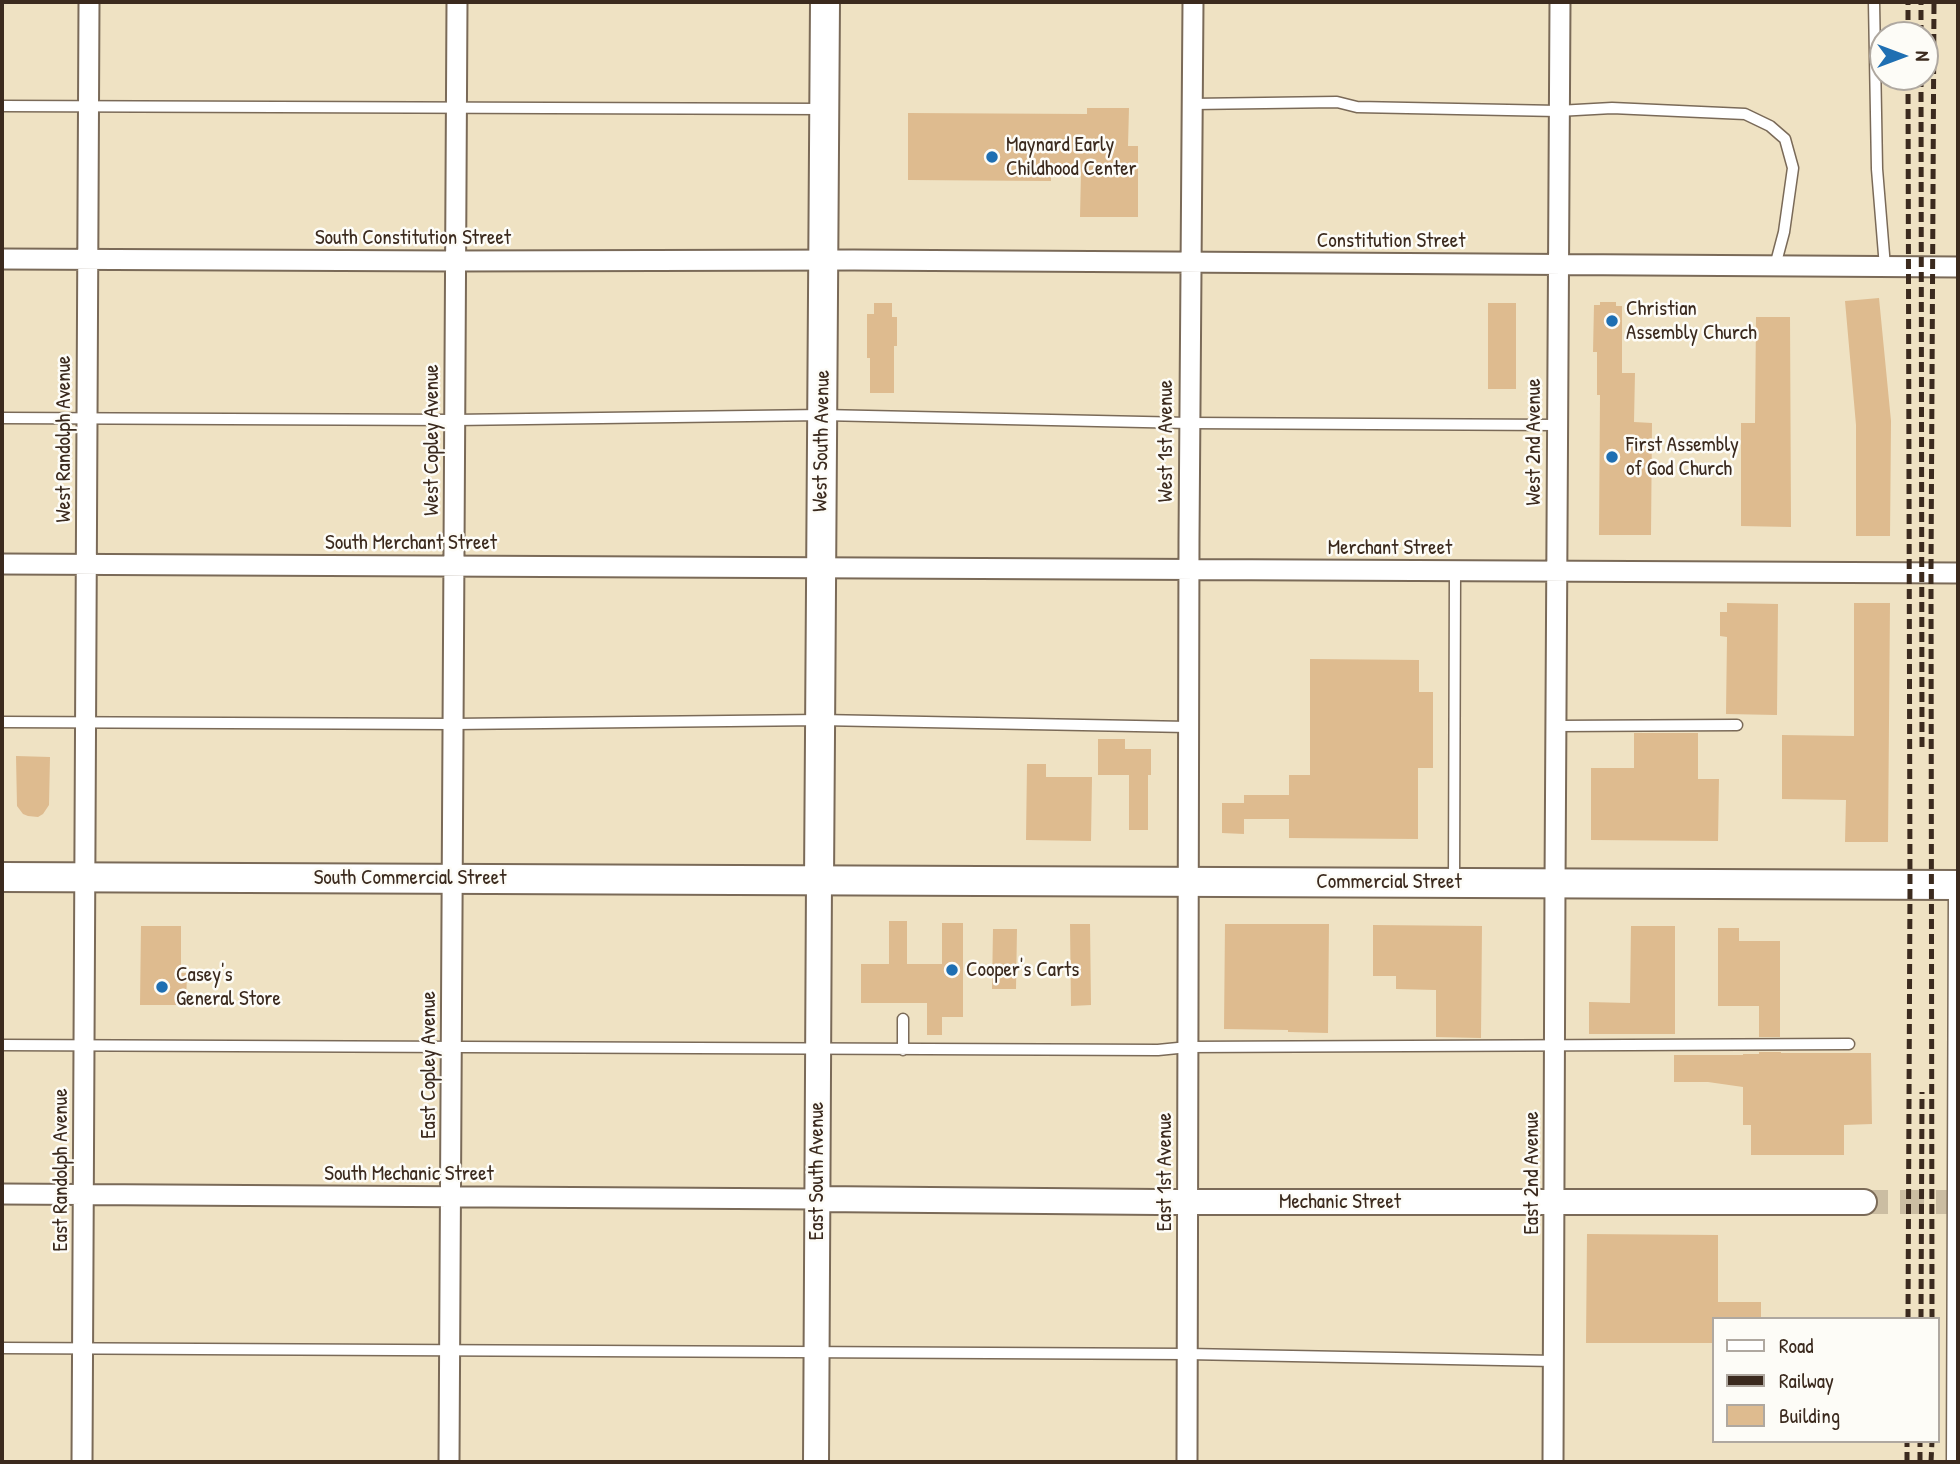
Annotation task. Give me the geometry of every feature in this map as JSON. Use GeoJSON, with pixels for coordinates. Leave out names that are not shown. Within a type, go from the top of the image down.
{"type":"FeatureCollection","features":[{"type":"Feature","properties":{"kind":"main road","name":"West South Avenue"},"geometry":{"type":"LineString","coordinates":[[819,880],[825,2]]}},
{"type":"Feature","properties":{"kind":"main road","name":"South Commercial Street"},"geometry":{"type":"LineString","coordinates":[[2,877],[819,880]]}},
{"type":"Feature","properties":{"kind":"main road","name":"Commercial Street"},"geometry":{"type":"LineString","coordinates":[[819,880],[1956,885]]}},
{"type":"Feature","properties":{"kind":"street","name":"West Randolph Avenue"},"geometry":{"type":"LineString","coordinates":[[85,877],[89,2]]}},
{"type":"Feature","properties":{"kind":"street","name":"West Copley Avenue"},"geometry":{"type":"LineString","coordinates":[[452,879],[457,2]]}},
{"type":"Feature","properties":{"kind":"street","name":"West 1st Avenue"},"geometry":{"type":"LineString","coordinates":[[1188,881],[1193,2]]}},
{"type":"Feature","properties":{"kind":"street","name":"West 2nd Avenue"},"geometry":{"type":"LineString","coordinates":[[1555,883],[1560,2]]}},
{"type":"Feature","properties":{"kind":"street","name":"South Constitution Street"},"geometry":{"type":"LineString","coordinates":[[2,259],[824,260]]}},
{"type":"Feature","properties":{"kind":"street","name":"Constitution Street"},"geometry":{"type":"LineString","coordinates":[[824,260],[1958,267]]}},
{"type":"Feature","properties":{"kind":"street","name":"South Merchant Street"},"geometry":{"type":"LineString","coordinates":[[2,564],[821,567]]}},
{"type":"Feature","properties":{"kind":"street","name":"Merchant Street"},"geometry":{"type":"LineString","coordinates":[[821,567],[1958,573]]}},
{"type":"Feature","properties":{"kind":"street","name":"East Randolph Avenue"},"geometry":{"type":"LineString","coordinates":[[82,1462],[85,877]]}},
{"type":"Feature","properties":{"kind":"street","name":"East Copley Avenue"},"geometry":{"type":"LineString","coordinates":[[449,1462],[452,879]]}},
{"type":"Feature","properties":{"kind":"street","name":"East South Avenue"},"geometry":{"type":"LineString","coordinates":[[816,1462],[819,880]]}},
{"type":"Feature","properties":{"kind":"street","name":"East 1st Avenue"},"geometry":{"type":"LineString","coordinates":[[1186,1462],[1188,881]]}},
{"type":"Feature","properties":{"kind":"street","name":"East 2nd Avenue"},"geometry":{"type":"LineString","coordinates":[[1553,1462],[1555,883]]}},
{"type":"Feature","properties":{"kind":"street","name":"South Mechanic Street"},"geometry":{"type":"LineString","coordinates":[[2,1194],[817,1199]]}},
{"type":"Feature","properties":{"kind":"street","name":"Mechanic Street"},"geometry":{"type":"LineString","coordinates":[[817,1199],[1864,1202]]}},
{"type":"Feature","properties":{"kind":"lane"},"geometry":{"type":"LineString","coordinates":[[1874,2],[1877,169],[1885,267]]}},
{"type":"Feature","properties":{"kind":"lane"},"geometry":{"type":"LineString","coordinates":[[1192,104],[1337,102],[1357,107],[1558,111],[1612,108],[1745,114],[1770,126],[1785,139],[1793,168],[1784,232],[1775,266]]}},
{"type":"Feature","properties":{"kind":"lane"},"geometry":{"type":"LineString","coordinates":[[2,106],[824,109]]}},
{"type":"Feature","properties":{"kind":"lane"},"geometry":{"type":"LineString","coordinates":[[2,418],[454,420],[822,415],[1189,423],[1557,425]]}},
{"type":"Feature","properties":{"kind":"lane"},"geometry":{"type":"LineString","coordinates":[[1454,882],[1455,571]]}},
{"type":"Feature","properties":{"kind":"lane"},"geometry":{"type":"LineString","coordinates":[[2,722],[453,724],[820,720],[1188,727]]}},
{"type":"Feature","properties":{"kind":"lane"},"geometry":{"type":"LineString","coordinates":[[1556,726],[1737,725]]}},
{"type":"Feature","properties":{"kind":"lane"},"geometry":{"type":"LineString","coordinates":[[1952,1462],[1955,1425],[1956,885]]}},
{"type":"Feature","properties":{"kind":"lane"},"geometry":{"type":"LineString","coordinates":[[903,1018],[903,1049]]}},
{"type":"Feature","properties":{"kind":"lane"},"geometry":{"type":"LineString","coordinates":[[2,1045],[1158,1051],[1188,1047],[1849,1044]]}},
{"type":"Feature","properties":{"kind":"lane"},"geometry":{"type":"LineString","coordinates":[[2,1348],[1187,1354],[1554,1361]]}},
{"type":"Feature","properties":{"kind":"building"},"geometry":{"type":"Polygon","coordinates":[[[1087,108],[1129,108],[1128,146],[1138,146],[1138,217],[1080,217],[1081,172],[1051,172],[1051,181],[908,180],[908,113],[1087,114],[1087,108]]]}},
{"type":"Feature","properties":{"kind":"building"},"geometry":{"type":"Polygon","coordinates":[[[1879,298],[1891,421],[1890,536],[1856,536],[1856,425],[1845,301],[1879,298]]]}},
{"type":"Feature","properties":{"kind":"building"},"geometry":{"type":"Polygon","coordinates":[[[1600,302],[1616,302],[1616,306],[1622,306],[1622,373],[1635,373],[1634,422],[1652,423],[1651,535],[1599,535],[1600,395],[1597,395],[1597,352],[1593,352],[1594,305],[1600,305],[1600,302]]]}},
{"type":"Feature","properties":{"kind":"building"},"geometry":{"type":"Polygon","coordinates":[[[874,303],[892,303],[892,317],[897,317],[894,393],[870,393],[867,314],[874,314],[874,303]]]}},
{"type":"Feature","properties":{"kind":"building"},"geometry":{"type":"Polygon","coordinates":[[[1488,303],[1516,303],[1516,389],[1488,389],[1488,303]]]}},
{"type":"Feature","properties":{"kind":"building"},"geometry":{"type":"Polygon","coordinates":[[[1756,317],[1790,317],[1791,527],[1741,526],[1741,423],[1755,423],[1756,317]]]}},
{"type":"Feature","properties":{"kind":"building"},"geometry":{"type":"Polygon","coordinates":[[[1727,603],[1778,604],[1777,715],[1726,714],[1727,637],[1720,636],[1720,612],[1727,612],[1727,603]]]}},
{"type":"Feature","properties":{"kind":"building"},"geometry":{"type":"Polygon","coordinates":[[[1854,603],[1890,603],[1888,842],[1845,842],[1846,800],[1782,799],[1782,735],[1854,736],[1854,603]]]}},
{"type":"Feature","properties":{"kind":"building"},"geometry":{"type":"Polygon","coordinates":[[[1310,659],[1419,660],[1419,692],[1433,692],[1433,768],[1418,768],[1418,839],[1289,838],[1289,819],[1244,819],[1244,834],[1222,833],[1222,803],[1244,803],[1244,795],[1289,795],[1289,775],[1310,775],[1310,659]]]}},
{"type":"Feature","properties":{"kind":"building"},"geometry":{"type":"Polygon","coordinates":[[[1634,733],[1698,733],[1698,779],[1719,779],[1718,841],[1591,840],[1591,768],[1634,768],[1634,733]]]}},
{"type":"Feature","properties":{"kind":"building"},"geometry":{"type":"Polygon","coordinates":[[[1098,739],[1125,739],[1125,749],[1151,749],[1148,830],[1129,830],[1129,775],[1098,775],[1098,739]]]}},
{"type":"Feature","properties":{"kind":"building"},"geometry":{"type":"Polygon","coordinates":[[[16,756],[50,757],[49,805],[38,817],[23,814],[17,806],[16,756]]]}},
{"type":"Feature","properties":{"kind":"building"},"geometry":{"type":"Polygon","coordinates":[[[1027,764],[1046,764],[1046,777],[1092,777],[1091,841],[1026,840],[1027,764]]]}},
{"type":"Feature","properties":{"kind":"building"},"geometry":{"type":"Polygon","coordinates":[[[889,921],[907,921],[907,964],[942,964],[942,923],[963,923],[963,1017],[942,1017],[942,1035],[927,1035],[927,1003],[861,1003],[861,964],[889,964],[889,921]]]}},
{"type":"Feature","properties":{"kind":"building"},"geometry":{"type":"Polygon","coordinates":[[[1070,924],[1090,924],[1091,1005],[1071,1006],[1070,924]]]}},
{"type":"Feature","properties":{"kind":"building"},"geometry":{"type":"Polygon","coordinates":[[[1225,924],[1329,924],[1328,1033],[1224,1029],[1225,924]]]}},
{"type":"Feature","properties":{"kind":"building"},"geometry":{"type":"Polygon","coordinates":[[[1373,925],[1482,926],[1481,1038],[1436,1037],[1436,990],[1396,989],[1396,976],[1373,976],[1373,925]]]}},
{"type":"Feature","properties":{"kind":"building"},"geometry":{"type":"Polygon","coordinates":[[[141,926],[181,926],[181,973],[187,973],[186,1005],[140,1005],[141,926]]]}},
{"type":"Feature","properties":{"kind":"building"},"geometry":{"type":"Polygon","coordinates":[[[1631,926],[1675,926],[1675,1034],[1589,1034],[1589,1002],[1630,1003],[1631,926]]]}},
{"type":"Feature","properties":{"kind":"building"},"geometry":{"type":"Polygon","coordinates":[[[1718,928],[1739,928],[1739,941],[1780,941],[1780,1037],[1759,1037],[1759,1006],[1718,1006],[1718,928]]]}},
{"type":"Feature","properties":{"kind":"building"},"geometry":{"type":"Polygon","coordinates":[[[993,929],[1017,929],[1016,989],[992,989],[993,929]]]}},
{"type":"Feature","properties":{"kind":"building"},"geometry":{"type":"Polygon","coordinates":[[[1759,1052],[1871,1053],[1872,1124],[1844,1125],[1844,1155],[1751,1155],[1751,1125],[1743,1125],[1743,1087],[1708,1082],[1674,1082],[1674,1055],[1743,1055],[1759,1052]]]}},
{"type":"Feature","properties":{"kind":"building"},"geometry":{"type":"Polygon","coordinates":[[[1587,1234],[1718,1235],[1718,1302],[1761,1302],[1761,1317],[1712,1317],[1712,1343],[1586,1343],[1587,1234]]]}},
{"type":"Feature","properties":{"kind":"tunnel"},"geometry":{"type":"LineString","coordinates":[[1864,1202],[1958,1202]]}},
{"type":"Feature","properties":{"kind":"railway"},"geometry":{"type":"LineString","coordinates":[[1908,2],[1908,21]]}},
{"type":"Feature","properties":{"kind":"railway"},"geometry":{"type":"LineString","coordinates":[[1921,2],[1921,21]]}},
{"type":"Feature","properties":{"kind":"railway"},"geometry":{"type":"LineString","coordinates":[[1932,1317],[1931,573],[1934,2]]}},
{"type":"Feature","properties":{"kind":"railway"},"geometry":{"type":"LineString","coordinates":[[1908,91],[1908,1317]]}},
{"type":"Feature","properties":{"kind":"railway"},"geometry":{"type":"LineString","coordinates":[[1921,91],[1922,749]]}},
{"type":"Feature","properties":{"kind":"railway"},"geometry":{"type":"LineString","coordinates":[[1921,1317],[1922,1092]]}},
{"type":"Feature","properties":{"kind":"railway"},"geometry":{"type":"LineString","coordinates":[[1907,1443],[1907,1462]]}},
{"type":"Feature","properties":{"kind":"railway"},"geometry":{"type":"LineString","coordinates":[[1920,1443],[1920,1462]]}},
{"type":"Feature","properties":{"kind":"railway"},"geometry":{"type":"LineString","coordinates":[[1931,1462],[1932,1443]]}},
{"type":"Feature","properties":{"kind":"place","name":"Maynard Early Childhood Center"},"geometry":{"type":"Point","coordinates":[992,157]}},
{"type":"Feature","properties":{"kind":"place","name":"Christian Assembly Church"},"geometry":{"type":"Point","coordinates":[1612,321]}},
{"type":"Feature","properties":{"kind":"place","name":"First Assembly of God Church"},"geometry":{"type":"Point","coordinates":[1612,457]}},
{"type":"Feature","properties":{"kind":"place","name":"Cooper's Carts"},"geometry":{"type":"Point","coordinates":[952,970]}},
{"type":"Feature","properties":{"kind":"place","name":"Casey's General Store"},"geometry":{"type":"Point","coordinates":[162,987]}}]}
